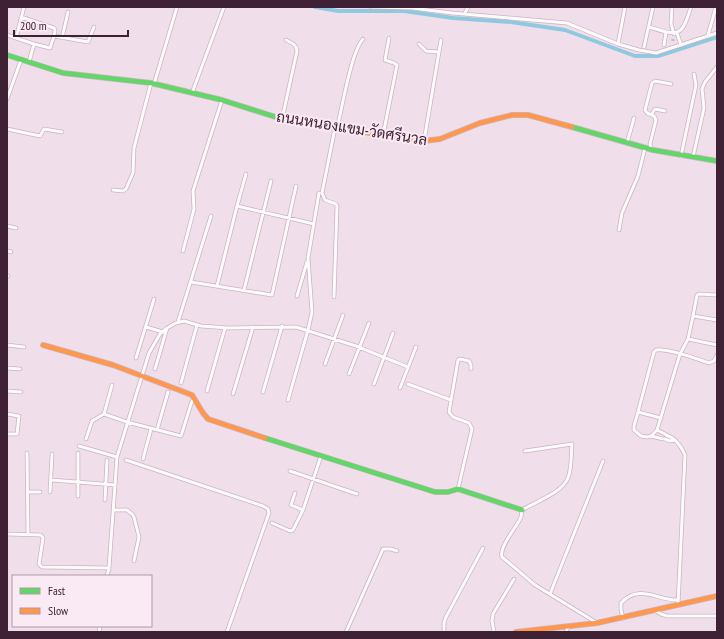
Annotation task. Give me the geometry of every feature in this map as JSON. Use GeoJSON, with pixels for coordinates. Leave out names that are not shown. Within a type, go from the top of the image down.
{"type":"FeatureCollection","features":[{"type":"Feature","properties":{"kind":"street"},"geometry":{"type":"LineString","coordinates":[[16,38],[24,7]]}},
{"type":"Feature","properties":{"kind":"street"},"geometry":{"type":"LineString","coordinates":[[113,190],[123,191],[126,189],[130,181],[134,166],[134,148],[152,84],[177,7]]}},
{"type":"Feature","properties":{"kind":"street"},"geometry":{"type":"LineString","coordinates":[[192,93],[224,7]]}},
{"type":"Feature","properties":{"kind":"street"},"geometry":{"type":"LineString","coordinates":[[371,7],[409,8],[567,23],[618,44],[656,53],[717,33]]}},
{"type":"Feature","properties":{"kind":"street"},"geometry":{"type":"LineString","coordinates":[[465,14],[468,7]]}},
{"type":"Feature","properties":{"kind":"street"},"geometry":{"type":"LineString","coordinates":[[618,44],[624,7]]}},
{"type":"Feature","properties":{"kind":"street"},"geometry":{"type":"LineString","coordinates":[[644,48],[653,7]]}},
{"type":"Feature","properties":{"kind":"street"},"geometry":{"type":"LineString","coordinates":[[672,7],[671,24],[681,45]]}},
{"type":"Feature","properties":{"kind":"street"},"geometry":{"type":"LineString","coordinates":[[649,27],[666,32],[680,32],[685,25],[691,7]]}},
{"type":"Feature","properties":{"kind":"street"},"geometry":{"type":"LineString","coordinates":[[708,35],[709,26],[716,7]]}},
{"type":"Feature","properties":{"kind":"street"},"geometry":{"type":"LineString","coordinates":[[62,38],[68,12]]}},
{"type":"Feature","properties":{"kind":"street"},"geometry":{"type":"LineString","coordinates":[[7,35],[50,48],[54,36],[54,28],[21,18]]}},
{"type":"Feature","properties":{"kind":"street"},"geometry":{"type":"LineString","coordinates":[[54,36],[88,42],[94,27]]}},
{"type":"Feature","properties":{"kind":"street"},"geometry":{"type":"LineString","coordinates":[[664,45],[666,32]]}},
{"type":"Feature","properties":{"kind":"street"},"geometry":{"type":"LineString","coordinates":[[674,33],[673,40],[675,47]]}},
{"type":"Feature","properties":{"kind":"street"},"geometry":{"type":"LineString","coordinates":[[383,135],[397,65],[385,60],[389,38]]}},
{"type":"Feature","properties":{"kind":"street"},"geometry":{"type":"LineString","coordinates":[[334,297],[337,206],[336,204],[325,200],[322,193],[336,128],[354,57],[363,39]]}},
{"type":"Feature","properties":{"kind":"street"},"geometry":{"type":"LineString","coordinates":[[282,119],[297,51],[294,44],[286,40]]}},
{"type":"Feature","properties":{"kind":"street"},"geometry":{"type":"LineString","coordinates":[[424,141],[441,40]]}},
{"type":"Feature","properties":{"kind":"street"},"geometry":{"type":"LineString","coordinates":[[28,62],[34,44]]}},
{"type":"Feature","properties":{"kind":"street"},"geometry":{"type":"LineString","coordinates":[[418,44],[426,51],[438,52]]}},
{"type":"Feature","properties":{"kind":"street","name":"ถนนหนองแขม-วัดศรีนวล"},"geometry":{"type":"LineString","coordinates":[[7,55],[63,73],[152,84],[222,100],[282,119],[336,128],[424,141],[437,141],[480,123],[519,114],[528,115],[651,150],[717,161]]}},
{"type":"Feature","properties":{"kind":"street"},"geometry":{"type":"LineString","coordinates":[[7,99],[21,60]]}},
{"type":"Feature","properties":{"kind":"street"},"geometry":{"type":"LineString","coordinates":[[693,158],[704,108],[702,89],[717,67]]}},
{"type":"Feature","properties":{"kind":"street"},"geometry":{"type":"LineString","coordinates":[[681,156],[696,85],[694,74]]}},
{"type":"Feature","properties":{"kind":"street"},"geometry":{"type":"LineString","coordinates":[[651,150],[650,144],[656,120],[654,116],[647,113],[645,110],[652,83],[657,81],[670,84]]}},
{"type":"Feature","properties":{"kind":"street"},"geometry":{"type":"LineString","coordinates":[[183,251],[194,209],[193,191],[222,100]]}},
{"type":"Feature","properties":{"kind":"street"},"geometry":{"type":"LineString","coordinates":[[651,115],[655,109],[665,112]]}},
{"type":"Feature","properties":{"kind":"street"},"geometry":{"type":"LineString","coordinates":[[627,143],[634,118]]}},
{"type":"Feature","properties":{"kind":"street"},"geometry":{"type":"LineString","coordinates":[[7,129],[40,136],[44,129],[62,132]]}},
{"type":"Feature","properties":{"kind":"street"},"geometry":{"type":"LineString","coordinates":[[619,230],[622,213],[638,176],[645,148]]}},
{"type":"Feature","properties":{"kind":"street"},"geometry":{"type":"LineString","coordinates":[[217,286],[246,174]]}},
{"type":"Feature","properties":{"kind":"street"},"geometry":{"type":"LineString","coordinates":[[244,290],[271,181]]}},
{"type":"Feature","properties":{"kind":"street"},"geometry":{"type":"LineString","coordinates":[[191,282],[272,295],[296,186]]}},
{"type":"Feature","properties":{"kind":"street"},"geometry":{"type":"LineString","coordinates":[[297,296],[308,258],[319,193]]}},
{"type":"Feature","properties":{"kind":"street"},"geometry":{"type":"LineString","coordinates":[[237,206],[314,224]]}},
{"type":"Feature","properties":{"kind":"street"},"geometry":{"type":"LineString","coordinates":[[178,322],[211,216]]}},
{"type":"Feature","properties":{"kind":"street"},"geometry":{"type":"LineString","coordinates":[[7,226],[16,228]]}},
{"type":"Feature","properties":{"kind":"street"},"geometry":{"type":"LineString","coordinates":[[7,251],[11,252]]}},
{"type":"Feature","properties":{"kind":"street"},"geometry":{"type":"LineString","coordinates":[[288,400],[312,312],[308,258]]}},
{"type":"Feature","properties":{"kind":"street"},"geometry":{"type":"LineString","coordinates":[[651,436],[656,430],[680,354],[688,339],[697,295],[717,295]]}},
{"type":"Feature","properties":{"kind":"street"},"geometry":{"type":"LineString","coordinates":[[136,358],[154,299]]}},
{"type":"Feature","properties":{"kind":"street"},"geometry":{"type":"LineString","coordinates":[[325,364],[344,314]]}},
{"type":"Feature","properties":{"kind":"street"},"geometry":{"type":"LineString","coordinates":[[693,316],[717,320]]}},
{"type":"Feature","properties":{"kind":"street"},"geometry":{"type":"LineString","coordinates":[[107,575],[117,457],[149,353],[153,344],[167,328],[178,322],[184,321],[197,325],[225,328],[296,327],[360,347],[408,367]]}},
{"type":"Feature","properties":{"kind":"street"},"geometry":{"type":"LineString","coordinates":[[350,374],[369,323]]}},
{"type":"Feature","properties":{"kind":"street"},"geometry":{"type":"LineString","coordinates":[[181,383],[197,325]]}},
{"type":"Feature","properties":{"kind":"street"},"geometry":{"type":"LineString","coordinates":[[146,326],[163,332]]}},
{"type":"Feature","properties":{"kind":"street"},"geometry":{"type":"LineString","coordinates":[[263,392],[282,326]]}},
{"type":"Feature","properties":{"kind":"street"},"geometry":{"type":"LineString","coordinates":[[233,394],[253,327]]}},
{"type":"Feature","properties":{"kind":"street"},"geometry":{"type":"LineString","coordinates":[[155,369],[167,328]]}},
{"type":"Feature","properties":{"kind":"street"},"geometry":{"type":"LineString","coordinates":[[207,391],[225,328]]}},
{"type":"Feature","properties":{"kind":"street"},"geometry":{"type":"LineString","coordinates":[[374,384],[393,333]]}},
{"type":"Feature","properties":{"kind":"street"},"geometry":{"type":"LineString","coordinates":[[688,339],[717,345]]}},
{"type":"Feature","properties":{"kind":"street"},"geometry":{"type":"LineString","coordinates":[[7,345],[24,348]]}},
{"type":"Feature","properties":{"kind":"street"},"geometry":{"type":"LineString","coordinates":[[43,345],[113,365],[192,395],[196,398],[204,418],[208,420],[435,492],[448,492],[460,489],[522,510],[556,492],[564,484],[569,474],[572,444],[525,451]]}},
{"type":"Feature","properties":{"kind":"street"},"geometry":{"type":"LineString","coordinates":[[400,388],[416,347]]}},
{"type":"Feature","properties":{"kind":"street"},"geometry":{"type":"LineString","coordinates":[[674,440],[651,436],[641,436],[634,430],[654,352],[660,349],[709,363],[714,361],[717,355]]}},
{"type":"Feature","properties":{"kind":"street"},"geometry":{"type":"LineString","coordinates":[[460,489],[472,429],[469,423],[450,415],[451,400],[458,360],[469,361],[471,369]]}},
{"type":"Feature","properties":{"kind":"street"},"geometry":{"type":"LineString","coordinates":[[7,368],[20,369]]}},
{"type":"Feature","properties":{"kind":"street"},"geometry":{"type":"LineString","coordinates":[[408,384],[451,400]]}},
{"type":"Feature","properties":{"kind":"street"},"geometry":{"type":"LineString","coordinates":[[86,439],[92,421],[104,414],[112,385]]}},
{"type":"Feature","properties":{"kind":"street"},"geometry":{"type":"LineString","coordinates":[[7,391],[21,392]]}},
{"type":"Feature","properties":{"kind":"street"},"geometry":{"type":"LineString","coordinates":[[157,430],[168,392]]}},
{"type":"Feature","properties":{"kind":"street"},"geometry":{"type":"LineString","coordinates":[[104,414],[151,429],[181,436],[192,401]]}},
{"type":"Feature","properties":{"kind":"street"},"geometry":{"type":"LineString","coordinates":[[638,412],[660,418]]}},
{"type":"Feature","properties":{"kind":"street"},"geometry":{"type":"LineString","coordinates":[[7,414],[19,416],[17,434],[7,434]]}},
{"type":"Feature","properties":{"kind":"street"},"geometry":{"type":"LineString","coordinates":[[143,459],[151,429]]}},
{"type":"Feature","properties":{"kind":"street"},"geometry":{"type":"LineString","coordinates":[[656,430],[672,437],[681,446],[685,455],[678,603]]}},
{"type":"Feature","properties":{"kind":"street"},"geometry":{"type":"LineString","coordinates":[[79,446],[117,457]]}},
{"type":"Feature","properties":{"kind":"street"},"geometry":{"type":"LineString","coordinates":[[27,453],[28,535]]}},
{"type":"Feature","properties":{"kind":"street"},"geometry":{"type":"LineString","coordinates":[[78,453],[78,496]]}},
{"type":"Feature","properties":{"kind":"street"},"geometry":{"type":"LineString","coordinates":[[50,492],[52,454]]}},
{"type":"Feature","properties":{"kind":"street"},"geometry":{"type":"LineString","coordinates":[[269,522],[290,531],[293,530],[303,510],[321,456]]}},
{"type":"Feature","properties":{"kind":"street"},"geometry":{"type":"LineString","coordinates":[[105,500],[107,460]]}},
{"type":"Feature","properties":{"kind":"street"},"geometry":{"type":"LineString","coordinates":[[126,460],[263,506],[268,509],[269,522],[227,632]]}},
{"type":"Feature","properties":{"kind":"street"},"geometry":{"type":"LineString","coordinates":[[550,594],[604,461]]}},
{"type":"Feature","properties":{"kind":"street"},"geometry":{"type":"LineString","coordinates":[[290,471],[357,494]]}},
{"type":"Feature","properties":{"kind":"street"},"geometry":{"type":"LineString","coordinates":[[51,480],[115,485]]}},
{"type":"Feature","properties":{"kind":"street"},"geometry":{"type":"LineString","coordinates":[[28,492],[40,492]]}},
{"type":"Feature","properties":{"kind":"street"},"geometry":{"type":"LineString","coordinates":[[295,493],[291,505],[303,510]]}},
{"type":"Feature","properties":{"kind":"street"},"geometry":{"type":"LineString","coordinates":[[113,510],[127,510],[134,517],[139,537],[134,561]]}},
{"type":"Feature","properties":{"kind":"street"},"geometry":{"type":"LineString","coordinates":[[522,510],[522,517],[502,548],[502,557],[527,579],[596,623]]}},
{"type":"Feature","properties":{"kind":"street"},"geometry":{"type":"LineString","coordinates":[[7,534],[41,535],[43,538],[39,564],[42,567],[109,568]]}},
{"type":"Feature","properties":{"kind":"street"},"geometry":{"type":"LineString","coordinates":[[444,632],[446,617],[483,548]]}},
{"type":"Feature","properties":{"kind":"street"},"geometry":{"type":"LineString","coordinates":[[346,632],[384,549],[397,551]]}},
{"type":"Feature","properties":{"kind":"street"},"geometry":{"type":"LineString","coordinates":[[494,632],[492,621],[493,614],[514,579]]}},
{"type":"Feature","properties":{"kind":"street"},"geometry":{"type":"LineString","coordinates":[[623,618],[621,603],[629,595],[649,594],[678,603]]}},
{"type":"Feature","properties":{"kind":"street"},"geometry":{"type":"LineString","coordinates":[[516,632],[596,623],[623,618],[678,603],[717,596]]}},
{"type":"Feature","properties":{"kind":"street"},"geometry":{"type":"LineString","coordinates":[[654,610],[667,616],[717,616]]}},
{"type":"Feature","properties":{"kind":"street"},"geometry":{"type":"LineString","coordinates":[[566,632],[568,627]]}},
{"type":"Feature","properties":{"kind":"waterway"},"geometry":{"type":"LineString","coordinates":[[315,7],[338,11],[404,11],[453,18],[511,22],[565,30],[635,56],[658,56],[717,37]]}},
{"type":"Feature","properties":{"kind":"traffic: fast"},"geometry":{"type":"LineString","coordinates":[[7,55],[63,73],[151,83],[222,100],[282,119],[316,125]]}},
{"type":"Feature","properties":{"kind":"traffic: fast"},"geometry":{"type":"LineString","coordinates":[[572,127],[653,150],[717,161]]}},
{"type":"Feature","properties":{"kind":"traffic: fast"},"geometry":{"type":"LineString","coordinates":[[265,438],[435,492],[448,492],[458,489],[522,510]]}},
{"type":"Feature","properties":{"kind":"traffic: slow"},"geometry":{"type":"LineString","coordinates":[[316,125],[424,141],[440,139],[480,123],[512,115],[528,115],[572,127]]}},
{"type":"Feature","properties":{"kind":"traffic: slow"},"geometry":{"type":"LineString","coordinates":[[43,345],[113,365],[192,395],[208,419],[265,438]]}},
{"type":"Feature","properties":{"kind":"traffic: slow"},"geometry":{"type":"LineString","coordinates":[[516,632],[597,623],[717,596]]}}]}
